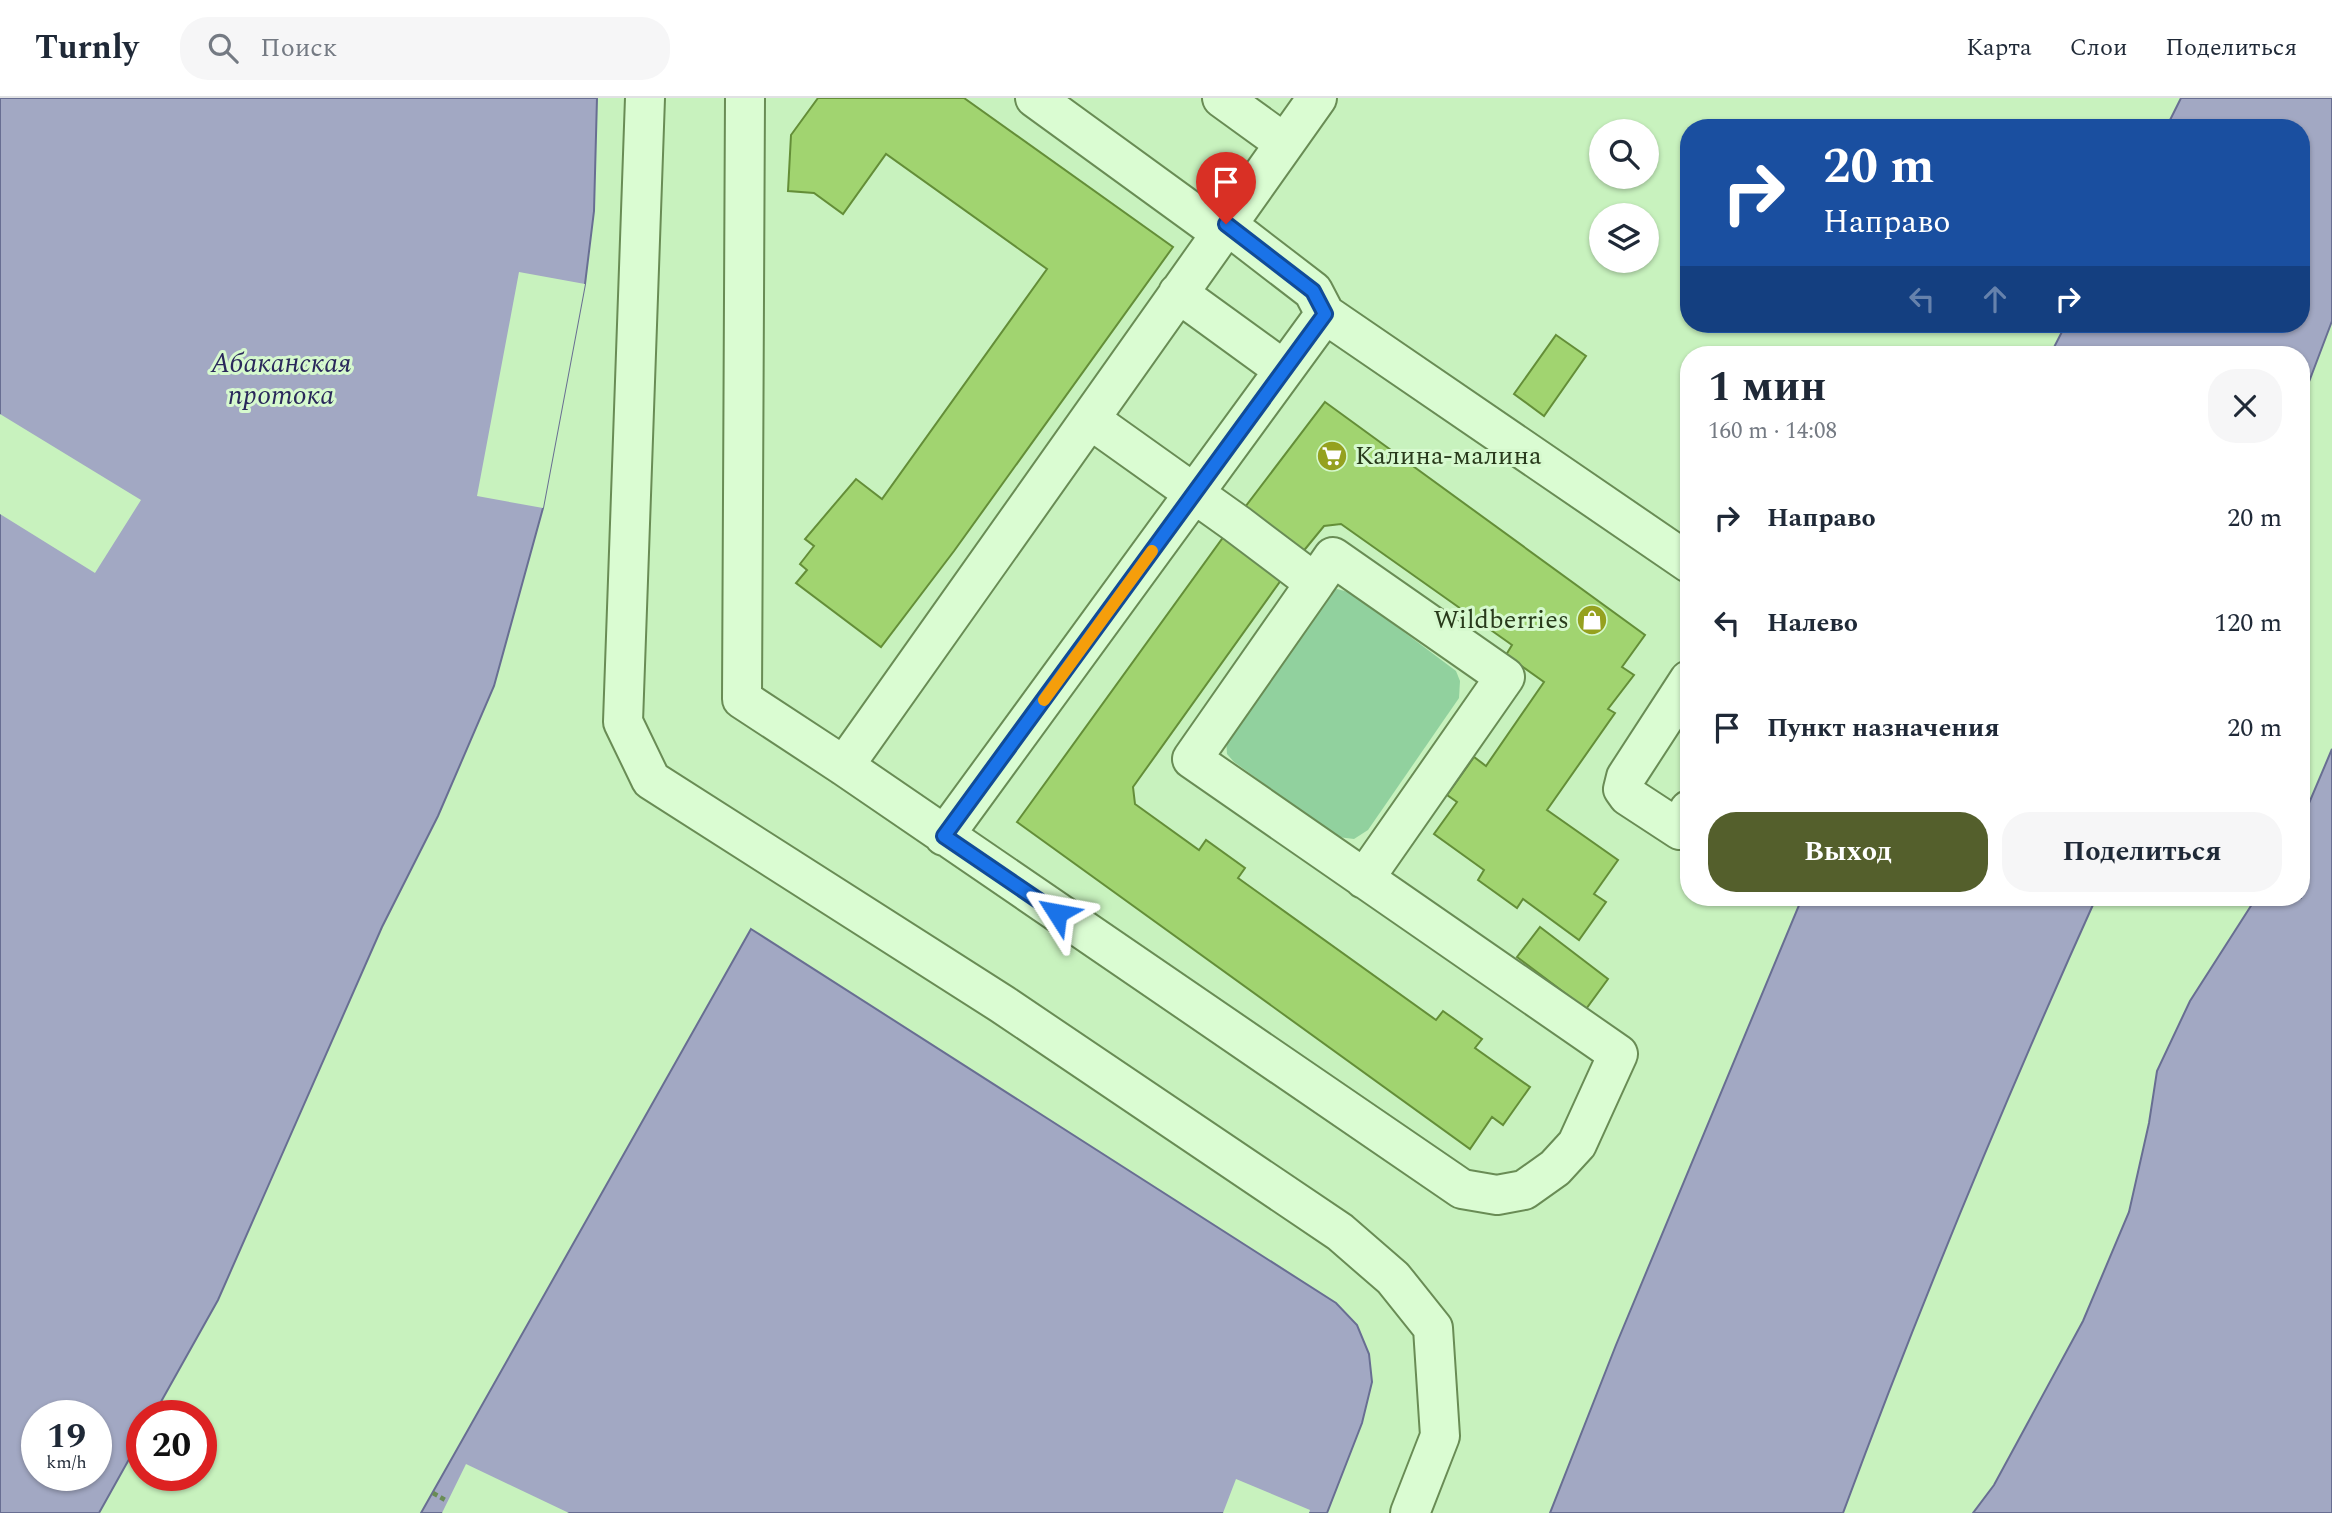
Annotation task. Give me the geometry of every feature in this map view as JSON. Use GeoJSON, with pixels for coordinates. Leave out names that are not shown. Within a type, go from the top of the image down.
{"type":"FeatureCollection","features":[{"type":"Feature","properties":{"kind":"lane"},"geometry":{"type":"LineString","coordinates":[[645,98],[623,722],[651,780],[1002,1004],[1340,1233],[1393,1278],[1433,1328],[1440,1436],[1410,1513]]}},
{"type":"Feature","properties":{"kind":"lane"},"geometry":{"type":"LineString","coordinates":[[745,98],[742,699],[1462,1189],[1497,1195],[1524,1190],[1555,1168],[1577,1144],[1618,1054],[1364,879],[1192,759],[1333,557],[1505,677],[1364,879]]}},
{"type":"Feature","properties":{"kind":"lane"},"geometry":{"type":"LineString","coordinates":[[1035,98],[1207,223],[1226,224],[1313,291],[1325,314],[1680,557]]}},
{"type":"Feature","properties":{"kind":"lane"},"geometry":{"type":"LineString","coordinates":[[1222,98],[1284,143]]}},
{"type":"Feature","properties":{"kind":"lane"},"geometry":{"type":"LineString","coordinates":[[844,766],[1317,98]]}},
{"type":"Feature","properties":{"kind":"lane"},"geometry":{"type":"LineString","coordinates":[[1178,293],[1284,370]]}},
{"type":"Feature","properties":{"kind":"lane"},"geometry":{"type":"LineString","coordinates":[[944,836],[1325,314]]}},
{"type":"Feature","properties":{"kind":"lane"},"geometry":{"type":"LineString","coordinates":[[1091,419],[1315,583]]}},
{"type":"Feature","properties":{"kind":"lane"},"geometry":{"type":"LineString","coordinates":[[1680,694],[1626,777],[1623,789],[1628,796],[1680,831]]}},
{"type":"Feature","properties":{"kind":"path"},"geometry":{"type":"LineString","coordinates":[[433,1493],[447,1501]]}},
{"type":"Feature","properties":{"kind":"green space"},"geometry":{"type":"Polygon","coordinates":[[[1337,589],[1352,593],[1456,671],[1460,681],[1459,698],[1368,830],[1354,839],[1338,837],[1234,762],[1227,754],[1226,739],[1321,595],[1337,589]]]}},
{"type":"Feature","properties":{"kind":"water","name":"Абаканская протока"},"geometry":{"type":"Polygon","coordinates":[[[0,98],[597,98],[594,211],[585,284],[543,508],[494,686],[438,816],[382,927],[218,1300],[162,1400],[126,1400],[126,1465],[112,1490],[112,1400],[21,1400],[21,1491],[111,1491],[99,1513],[0,1513],[0,98]]]}},
{"type":"Feature","properties":{"kind":"water"},"geometry":{"type":"Polygon","coordinates":[[[2181,98],[2332,98],[2332,321],[2310,379],[2310,346],[2055,346],[2061,333],[2310,333],[2310,119],[2170,119],[2181,98]]]}},
{"type":"Feature","properties":{"kind":"water"},"geometry":{"type":"Polygon","coordinates":[[[2332,749],[2332,1513],[1973,1513],[1994,1485],[2083,1321],[2129,1212],[2149,1123],[2157,1071],[2190,1001],[2251,906],[2310,906],[2310,801],[2332,749]]]}},
{"type":"Feature","properties":{"kind":"water"},"geometry":{"type":"Polygon","coordinates":[[[1799,906],[2092,906],[1964,1203],[1843,1513],[1550,1513],[1616,1345],[1799,906]]]}},
{"type":"Feature","properties":{"kind":"water"},"geometry":{"type":"Polygon","coordinates":[[[751,929],[1336,1303],[1357,1325],[1369,1354],[1372,1382],[1362,1423],[1327,1513],[421,1513],[751,929]]]}},
{"type":"Feature","properties":{"kind":"pier"},"geometry":{"type":"Polygon","coordinates":[[[519,272],[585,284],[543,508],[477,496],[519,272]]]}},
{"type":"Feature","properties":{"kind":"pier"},"geometry":{"type":"Polygon","coordinates":[[[0,414],[141,500],[95,573],[0,514],[0,414]]]}},
{"type":"Feature","properties":{"kind":"pier"},"geometry":{"type":"Polygon","coordinates":[[[466,1464],[569,1513],[442,1513],[466,1464]]]}},
{"type":"Feature","properties":{"kind":"pier"},"geometry":{"type":"Polygon","coordinates":[[[1236,1479],[1310,1510],[1309,1513],[1223,1513],[1236,1479]]]}},
{"type":"Feature","properties":{"kind":"building"},"geometry":{"type":"Polygon","coordinates":[[[818,98],[964,98],[1173,247],[954,551],[881,647],[796,583],[807,570],[800,564],[814,546],[805,539],[856,479],[882,499],[1047,269],[886,154],[843,214],[814,193],[788,191],[791,135],[818,98]]]}},
{"type":"Feature","properties":{"kind":"building"},"geometry":{"type":"Polygon","coordinates":[[[1556,335],[1586,356],[1544,416],[1514,394],[1556,335]]]}},
{"type":"Feature","properties":{"kind":"building"},"geometry":{"type":"Polygon","coordinates":[[[1325,402],[1645,635],[1622,667],[1634,675],[1608,709],[1615,713],[1547,810],[1618,860],[1594,894],[1606,902],[1579,940],[1523,899],[1517,908],[1478,880],[1484,870],[1434,834],[1457,802],[1447,795],[1474,757],[1486,766],[1544,682],[1506,655],[1512,645],[1341,524],[1324,526],[1297,559],[1239,515],[1325,402]]]}},
{"type":"Feature","properties":{"kind":"building"},"geometry":{"type":"Polygon","coordinates":[[[1227,532],[1284,576],[1133,787],[1135,804],[1199,850],[1206,840],[1245,868],[1238,878],[1436,1020],[1443,1011],[1482,1039],[1475,1048],[1530,1087],[1503,1125],[1492,1117],[1470,1149],[1017,822],[1227,532]]]}},
{"type":"Feature","properties":{"kind":"building"},"geometry":{"type":"Polygon","coordinates":[[[1540,927],[1608,979],[1586,1009],[1517,957],[1540,927]]]}},
{"type":"Feature","properties":{"kind":"slow traffic"},"geometry":{"type":"LineString","coordinates":[[1044,700],[1152,551]]}},
{"type":"Feature","properties":{"kind":"place","name":"Калина-малина"},"geometry":{"type":"Point","coordinates":[1332,456]}},
{"type":"Feature","properties":{"kind":"place","name":"Wildberries"},"geometry":{"type":"Point","coordinates":[1592,620]}},
{"type":"Feature","properties":{"kind":"route"},"geometry":{"type":"LineString","coordinates":[[1057,913],[944,836],[1325,314],[1313,291],[1226,224]]}}]}
